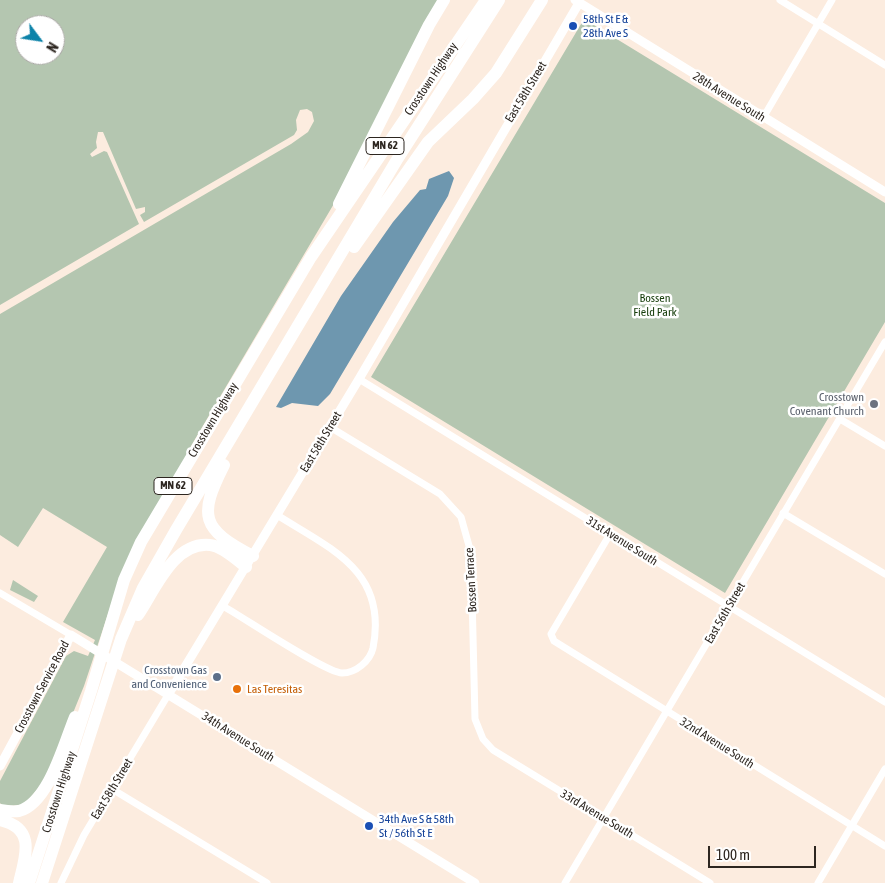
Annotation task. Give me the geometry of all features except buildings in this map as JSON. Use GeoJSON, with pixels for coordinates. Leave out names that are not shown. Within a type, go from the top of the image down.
{"type":"FeatureCollection","features":[{"type":"Feature","properties":{"kind":"highway"},"geometry":{"type":"LineString","coordinates":[[311,257],[374,139],[429,24],[444,0]]}},
{"type":"Feature","properties":{"kind":"highway","name":"Crosstown Highway"},"geometry":{"type":"LineString","coordinates":[[29,883],[91,692],[124,580],[141,542],[311,257],[486,0]]}},
{"type":"Feature","properties":{"kind":"highway","name":"Crosstown Highway"},"geometry":{"type":"LineString","coordinates":[[42,883],[121,639],[143,588],[398,158],[499,0]]}},
{"type":"Feature","properties":{"kind":"highway"},"geometry":{"type":"LineString","coordinates":[[326,279],[345,260],[428,142],[473,99],[496,73],[542,0]]}},
{"type":"Feature","properties":{"kind":"highway"},"geometry":{"type":"LineString","coordinates":[[249,561],[216,535],[208,516],[210,493],[266,381]]}},
{"type":"Feature","properties":{"kind":"highway"},"geometry":{"type":"LineString","coordinates":[[121,639],[181,553],[194,547],[210,545],[249,561]]}},
{"type":"Feature","properties":{"kind":"highway"},"geometry":{"type":"LineString","coordinates":[[0,810],[18,811],[25,808],[42,794],[76,714],[91,692]]}},
{"type":"Feature","properties":{"kind":"highway"},"geometry":{"type":"LineString","coordinates":[[0,820],[15,825],[24,835],[27,850],[19,883]]}},
{"type":"Feature","properties":{"kind":"street"},"geometry":{"type":"LineString","coordinates":[[780,0],[885,65]]}},
{"type":"Feature","properties":{"kind":"street"},"geometry":{"type":"LineString","coordinates":[[764,118],[832,0]]}},
{"type":"Feature","properties":{"kind":"street","name":"28th Avenue South"},"geometry":{"type":"LineString","coordinates":[[578,1],[885,192]]}},
{"type":"Feature","properties":{"kind":"street","name":"East 58th Street"},"geometry":{"type":"LineString","coordinates":[[61,883],[84,835],[359,379],[578,1]]}},
{"type":"Feature","properties":{"kind":"street","name":"East 56th Street"},"geometry":{"type":"LineString","coordinates":[[564,883],[885,342]]}},
{"type":"Feature","properties":{"kind":"street","name":"31st Avenue South"},"geometry":{"type":"LineString","coordinates":[[359,379],[885,702]]}},
{"type":"Feature","properties":{"kind":"street"},"geometry":{"type":"LineString","coordinates":[[840,419],[885,446]]}},
{"type":"Feature","properties":{"kind":"street","name":"Bossen Terrace"},"geometry":{"type":"LineString","coordinates":[[330,427],[440,494],[461,517],[471,553],[475,719],[485,742]]}},
{"type":"Feature","properties":{"kind":"street"},"geometry":{"type":"LineString","coordinates":[[783,512],[885,574]]}},
{"type":"Feature","properties":{"kind":"street"},"geometry":{"type":"LineString","coordinates":[[223,606],[323,665],[341,673],[360,667],[372,652],[374,642],[373,603],[362,576],[340,554],[277,515]]}},
{"type":"Feature","properties":{"kind":"street","name":"32nd Avenue South"},"geometry":{"type":"LineString","coordinates":[[610,534],[551,638],[666,712],[885,846]]}},
{"type":"Feature","properties":{"kind":"street","name":"34th Avenue South"},"geometry":{"type":"LineString","coordinates":[[0,593],[131,671],[475,883]]}},
{"type":"Feature","properties":{"kind":"street","name":"Crosstown Service Road"},"geometry":{"type":"LineString","coordinates":[[0,766],[71,635]]}},
{"type":"Feature","properties":{"kind":"street","name":"33rd Avenue South"},"geometry":{"type":"LineString","coordinates":[[485,742],[493,750],[710,883]]}},
{"type":"Feature","properties":{"kind":"street"},"geometry":{"type":"LineString","coordinates":[[818,883],[885,769]]}},
{"type":"Feature","properties":{"kind":"street"},"geometry":{"type":"LineString","coordinates":[[112,789],[267,883]]}},
{"type":"Feature","properties":{"kind":"green space"},"geometry":{"type":"Polygon","coordinates":[[[0,0],[441,0],[345,185],[191,446],[113,599],[84,686],[46,779],[24,805],[3,806],[0,803],[0,781],[66,656],[74,651],[88,656],[95,640],[63,622],[107,547],[43,508],[18,547],[0,535],[0,314],[291,144],[308,132],[314,121],[312,112],[307,109],[300,110],[296,120],[297,130],[294,135],[144,222],[140,215],[145,212],[145,207],[136,209],[103,132],[98,132],[97,148],[90,154],[92,157],[104,151],[107,152],[139,224],[0,305],[0,0]]]}},
{"type":"Feature","properties":{"kind":"green space","name":"Bossen Field Park"},"geometry":{"type":"Polygon","coordinates":[[[584,19],[885,203],[885,322],[725,593],[371,377],[584,19]]]}},
{"type":"Feature","properties":{"kind":"green space"},"geometry":{"type":"Polygon","coordinates":[[[13,580],[38,596],[34,602],[10,590],[13,580]]]}},
{"type":"Feature","properties":{"kind":"water"},"geometry":{"type":"Polygon","coordinates":[[[449,171],[454,178],[448,196],[330,394],[318,406],[292,403],[281,408],[276,407],[341,296],[393,222],[420,190],[426,189],[429,179],[449,171]]]}},
{"type":"Feature","properties":{"kind":"place","name":"58th St E & 28th Ave S"},"geometry":{"type":"Point","coordinates":[573,26]}},
{"type":"Feature","properties":{"kind":"place","name":"Crosstown Covenant Church"},"geometry":{"type":"Point","coordinates":[874,404]}},
{"type":"Feature","properties":{"kind":"place","name":"Crosstown Gas and Convenience"},"geometry":{"type":"Point","coordinates":[217,677]}},
{"type":"Feature","properties":{"kind":"place","name":"Las Teresitas"},"geometry":{"type":"Point","coordinates":[237,689]}},
{"type":"Feature","properties":{"kind":"place","name":"34th Ave S & 58th St / 56th St E"},"geometry":{"type":"Point","coordinates":[369,826]}}]}
